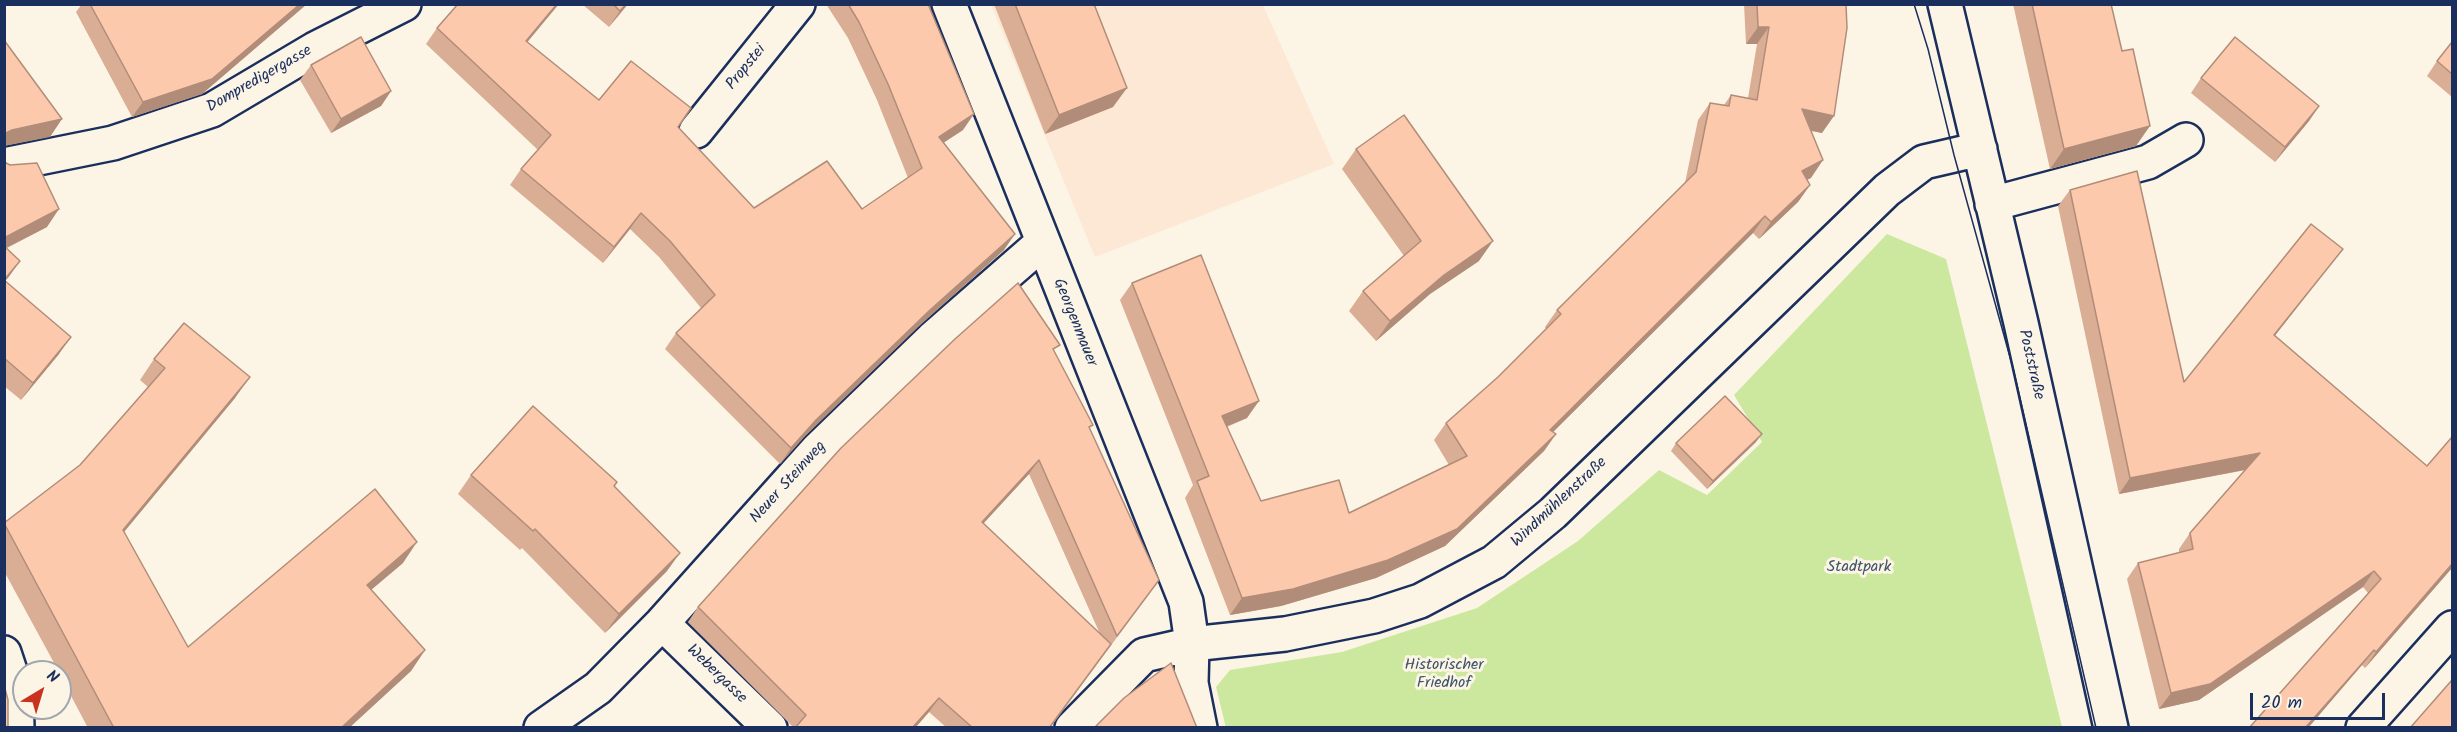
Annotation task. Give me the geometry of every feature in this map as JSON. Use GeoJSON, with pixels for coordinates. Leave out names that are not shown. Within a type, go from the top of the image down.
{"type":"FeatureCollection","features":[{"type":"Feature","properties":{"kind":"street","name":"Dompredigergasse"},"geometry":{"type":"LineString","coordinates":[[4,165],[113,142],[212,110],[315,49],[404,4]]}},
{"type":"Feature","properties":{"kind":"street","name":"Propstei"},"geometry":{"type":"LineString","coordinates":[[696,130],[798,4]]}},
{"type":"Feature","properties":{"kind":"street","name":"Georgenmauer"},"geometry":{"type":"LineString","coordinates":[[949,4],[1186,602],[1192,644],[1191,683],[1200,728]]}},
{"type":"Feature","properties":{"kind":"street","name":"Poststraße"},"geometry":{"type":"LineString","coordinates":[[1946,4],[2111,728]]}},
{"type":"Feature","properties":{"kind":"street"},"geometry":{"type":"LineString","coordinates":[[1992,204],[2148,162],[2186,140]]}},
{"type":"Feature","properties":{"kind":"street","name":"Windmühlenstraße"},"geometry":{"type":"LineString","coordinates":[[1072,728],[1144,655],[1192,644],[1285,634],[1374,616],[1420,601],[1494,561],[1553,513],[1894,184],[1924,162],[1980,149]]}},
{"type":"Feature","properties":{"kind":"street","name":"Neuer Steinweg"},"geometry":{"type":"LineString","coordinates":[[541,728],[598,688],[662,623],[818,449],[932,339],[1042,243]]}},
{"type":"Feature","properties":{"kind":"street","name":"Webergasse"},"geometry":{"type":"LineString","coordinates":[[662,623],[770,728]]}},
{"type":"Feature","properties":{"kind":"street"},"geometry":{"type":"LineString","coordinates":[[2363,728],[2452,628]]}},
{"type":"Feature","properties":{"kind":"street"},"geometry":{"type":"LineString","coordinates":[[4,653],[12,674]]}},
{"type":"Feature","properties":{"kind":"shaded area"},"geometry":{"type":"Polygon","coordinates":[[[991,5],[1263,5],[1334,164],[1095,257],[991,5]]]}},
{"type":"Feature","properties":{"kind":"green space","name":"Stadtpark"},"geometry":{"type":"Polygon","coordinates":[[[1887,234],[1946,259],[2062,727],[1226,728],[1216,687],[1230,670],[1342,652],[1477,608],[1578,541],[1659,470],[1707,495],[1762,442],[1734,395],[1887,234]]]}},
{"type":"Feature","properties":{"kind":"building"},"geometry":{"type":"Polygon","coordinates":[[[90,4],[300,4],[212,79],[143,102],[90,4]]]}},
{"type":"Feature","properties":{"kind":"building"},"geometry":{"type":"Polygon","coordinates":[[[458,4],[557,4],[526,41],[599,100],[631,61],[691,108],[678,127],[754,208],[827,161],[862,209],[922,168],[888,84],[848,4],[928,4],[974,114],[939,137],[1015,234],[930,310],[816,420],[791,448],[676,333],[715,295],[670,241],[641,213],[614,247],[521,169],[551,135],[437,28],[458,4]]]}},
{"type":"Feature","properties":{"kind":"building"},"geometry":{"type":"Polygon","coordinates":[[[613,4],[626,4],[620,11],[613,4]]]}},
{"type":"Feature","properties":{"kind":"building"},"geometry":{"type":"Polygon","coordinates":[[[1015,4],[1094,4],[1127,88],[1059,115],[1015,4]]]}},
{"type":"Feature","properties":{"kind":"building"},"geometry":{"type":"Polygon","coordinates":[[[1757,4],[1846,4],[1847,28],[1834,116],[1802,109],[1823,160],[1802,171],[1810,185],[1771,222],[1765,216],[1550,430],[1556,434],[1457,529],[1388,560],[1293,589],[1242,598],[1197,481],[1209,476],[1132,283],[1201,255],[1259,401],[1222,416],[1261,501],[1339,480],[1349,513],[1467,456],[1446,423],[1498,377],[1561,314],[1557,310],[1696,172],[1710,103],[1729,106],[1731,95],[1757,100],[1769,27],[1758,27],[1757,4]]]}},
{"type":"Feature","properties":{"kind":"building"},"geometry":{"type":"Polygon","coordinates":[[[2032,4],[2111,4],[2122,51],[2133,49],[2150,126],[2064,149],[2032,4]]]}},
{"type":"Feature","properties":{"kind":"building"},"geometry":{"type":"Polygon","coordinates":[[[361,37],[391,91],[341,119],[311,65],[361,37]]]}},
{"type":"Feature","properties":{"kind":"building"},"geometry":{"type":"Polygon","coordinates":[[[2235,37],[2319,106],[2285,147],[2201,78],[2235,37]]]}},
{"type":"Feature","properties":{"kind":"building"},"geometry":{"type":"Polygon","coordinates":[[[4,40],[62,119],[12,130],[4,134],[4,40]]]}},
{"type":"Feature","properties":{"kind":"building"},"geometry":{"type":"Polygon","coordinates":[[[2452,42],[2452,74],[2437,61],[2452,42]]]}},
{"type":"Feature","properties":{"kind":"building"},"geometry":{"type":"Polygon","coordinates":[[[1404,115],[1493,241],[1444,275],[1390,321],[1363,291],[1421,241],[1356,149],[1404,115]]]}},
{"type":"Feature","properties":{"kind":"building"},"geometry":{"type":"Polygon","coordinates":[[[4,162],[10,165],[37,163],[59,209],[4,238],[4,162]]]}},
{"type":"Feature","properties":{"kind":"building"},"geometry":{"type":"Polygon","coordinates":[[[2137,171],[2184,382],[2311,224],[2343,249],[2274,335],[2427,466],[2452,437],[2452,564],[2376,652],[2374,650],[2305,728],[2249,728],[2381,579],[2374,571],[2210,684],[2171,693],[2138,563],[2193,549],[2190,533],[2260,453],[2130,478],[2070,190],[2137,171]]]}},
{"type":"Feature","properties":{"kind":"building"},"geometry":{"type":"Polygon","coordinates":[[[4,246],[20,261],[4,280],[4,246]]]}},
{"type":"Feature","properties":{"kind":"building"},"geometry":{"type":"Polygon","coordinates":[[[4,280],[71,337],[33,383],[4,358],[4,280]]]}},
{"type":"Feature","properties":{"kind":"building"},"geometry":{"type":"Polygon","coordinates":[[[1018,283],[1060,345],[1053,349],[1093,425],[1089,427],[1159,580],[1117,636],[1039,460],[982,522],[1111,644],[1049,728],[973,728],[939,698],[912,728],[795,728],[806,715],[698,607],[841,448],[955,339],[1018,283]]]}},
{"type":"Feature","properties":{"kind":"building"},"geometry":{"type":"Polygon","coordinates":[[[184,323],[250,377],[123,530],[188,647],[375,489],[417,542],[367,585],[425,650],[341,728],[114,728],[4,523],[80,465],[165,368],[154,359],[184,323]]]}},
{"type":"Feature","properties":{"kind":"building"},"geometry":{"type":"Polygon","coordinates":[[[1725,396],[1762,434],[1713,481],[1676,443],[1725,396]]]}},
{"type":"Feature","properties":{"kind":"building"},"geometry":{"type":"Polygon","coordinates":[[[533,406],[617,482],[614,486],[680,553],[619,614],[535,529],[533,531],[471,475],[533,406]]]}},
{"type":"Feature","properties":{"kind":"building"},"geometry":{"type":"Polygon","coordinates":[[[1171,663],[1197,728],[1094,728],[1124,698],[1171,663]]]}},
{"type":"Feature","properties":{"kind":"building"},"geometry":{"type":"Polygon","coordinates":[[[2452,680],[2452,728],[2410,728],[2452,680]]]}},
{"type":"Feature","properties":{"kind":"building"},"geometry":{"type":"Polygon","coordinates":[[[4,685],[8,700],[8,728],[4,728],[4,685]]]}},
{"type":"Feature","properties":{"kind":"tram line"},"geometry":{"type":"LineString","coordinates":[[1914,4],[2013,368],[2096,728]]}},
{"type":"Feature","properties":{"kind":"park label","name":"Historischer Friedhof"},"geometry":{"type":"Point","coordinates":[1444,675]}}]}
